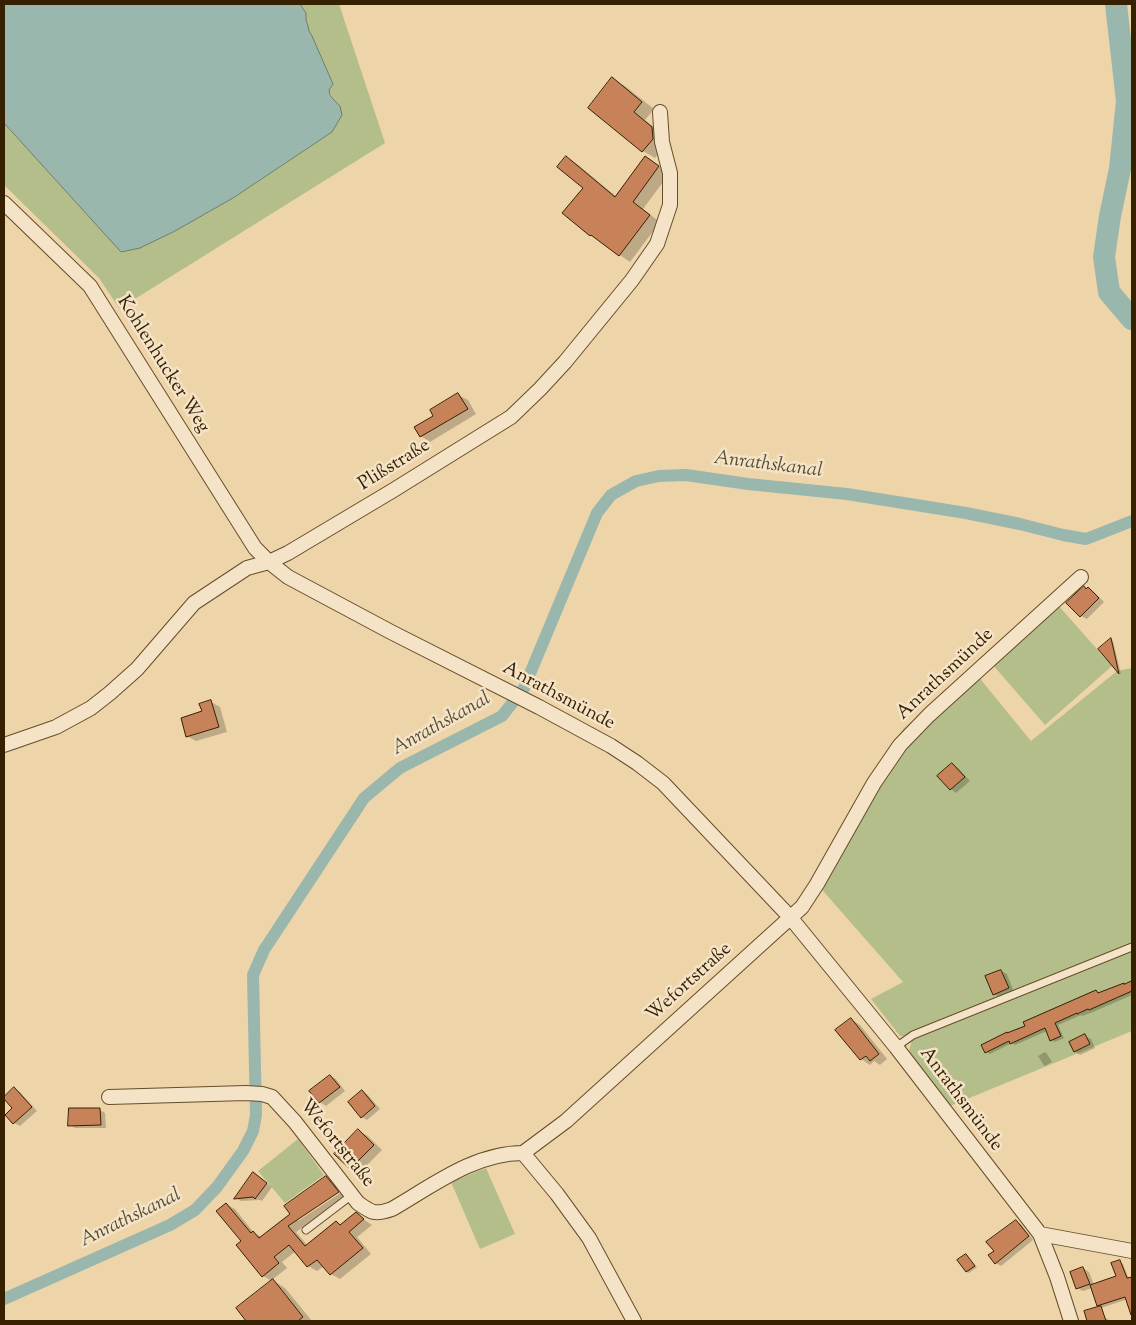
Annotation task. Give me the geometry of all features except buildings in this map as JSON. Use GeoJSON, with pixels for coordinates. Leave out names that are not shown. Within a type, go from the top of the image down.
{"type":"FeatureCollection","features":[{"type":"Feature","properties":{"kind":"street","name":"Plißstraße"},"geometry":{"type":"LineString","coordinates":[[4,745],[56,727],[91,708],[137,669],[194,603],[247,568],[269,562],[288,553],[384,496],[511,417],[540,390],[632,280],[657,244],[670,206],[670,173],[662,142],[660,112]]}},
{"type":"Feature","properties":{"kind":"street","name":"Kohlenhucker Weg"},"geometry":{"type":"LineString","coordinates":[[4,203],[90,286],[255,548],[269,562]]}},
{"type":"Feature","properties":{"kind":"street","name":"Anrathsmünde"},"geometry":{"type":"LineString","coordinates":[[269,562],[288,577],[611,746],[638,763],[663,783],[790,917],[896,1047],[1040,1234],[1058,1277],[1071,1321]]}},
{"type":"Feature","properties":{"kind":"street","name":"Anrathsmünde"},"geometry":{"type":"LineString","coordinates":[[790,917],[802,907],[817,884],[874,783],[900,744],[929,715],[1081,577]]}},
{"type":"Feature","properties":{"kind":"street","name":"Wefortstraße"},"geometry":{"type":"LineString","coordinates":[[109,1097],[246,1093],[268,1095],[295,1122],[358,1203],[371,1212],[380,1213],[392,1209],[460,1169],[492,1156],[523,1153],[566,1121],[790,917]]}},
{"type":"Feature","properties":{"kind":"street"},"geometry":{"type":"LineString","coordinates":[[523,1153],[557,1194],[589,1238],[634,1321]]}},
{"type":"Feature","properties":{"kind":"street"},"geometry":{"type":"LineString","coordinates":[[1040,1234],[1132,1251]]}},
{"type":"Feature","properties":{"kind":"lane"},"geometry":{"type":"LineString","coordinates":[[896,1047],[913,1035],[1132,947]]}},
{"type":"Feature","properties":{"kind":"lane"},"geometry":{"type":"LineString","coordinates":[[306,1230],[352,1195]]}},
{"type":"Feature","properties":{"kind":"green space"},"geometry":{"type":"Polygon","coordinates":[[[300,4],[339,4],[385,143],[119,308],[99,278],[4,185],[4,123],[121,252],[175,231],[233,198],[332,132],[340,106],[333,99],[329,90],[333,83],[309,31],[306,13],[300,4]]]}},
{"type":"Feature","properties":{"kind":"green space"},"geometry":{"type":"Polygon","coordinates":[[[1057,604],[1112,666],[1045,725],[992,664],[1057,604]]]}},
{"type":"Feature","properties":{"kind":"green space"},"geometry":{"type":"Polygon","coordinates":[[[1132,668],[1132,1031],[950,1106],[909,1051],[913,1036],[900,1036],[871,999],[903,982],[817,884],[876,769],[904,728],[973,670],[1031,741],[1117,671],[1132,668]]]}},
{"type":"Feature","properties":{"kind":"green space"},"geometry":{"type":"Polygon","coordinates":[[[298,1139],[324,1175],[285,1203],[258,1171],[298,1139]]]}},
{"type":"Feature","properties":{"kind":"green space"},"geometry":{"type":"Polygon","coordinates":[[[486,1168],[515,1234],[480,1249],[451,1182],[486,1168]]]}},
{"type":"Feature","properties":{"kind":"water"},"geometry":{"type":"Polygon","coordinates":[[[4,4],[300,4],[306,13],[309,31],[333,84],[329,90],[330,95],[340,106],[342,115],[332,132],[233,198],[175,231],[140,248],[121,252],[4,123],[4,4]]]}},
{"type":"Feature","properties":{"kind":"waterway"},"geometry":{"type":"LineString","coordinates":[[1116,4],[1127,101],[1120,169],[1104,257],[1109,292],[1132,319]]}},
{"type":"Feature","properties":{"kind":"waterway","name":"Anrathskanal"},"geometry":{"type":"LineString","coordinates":[[4,1299],[170,1225],[195,1210],[217,1187],[243,1151],[253,1131],[256,1115],[253,975],[264,950],[364,798],[400,768],[502,716],[524,688],[597,513],[611,495],[636,481],[659,476],[686,475],[748,484],[847,494],[966,513],[1086,539],[1132,521]]}}]}
